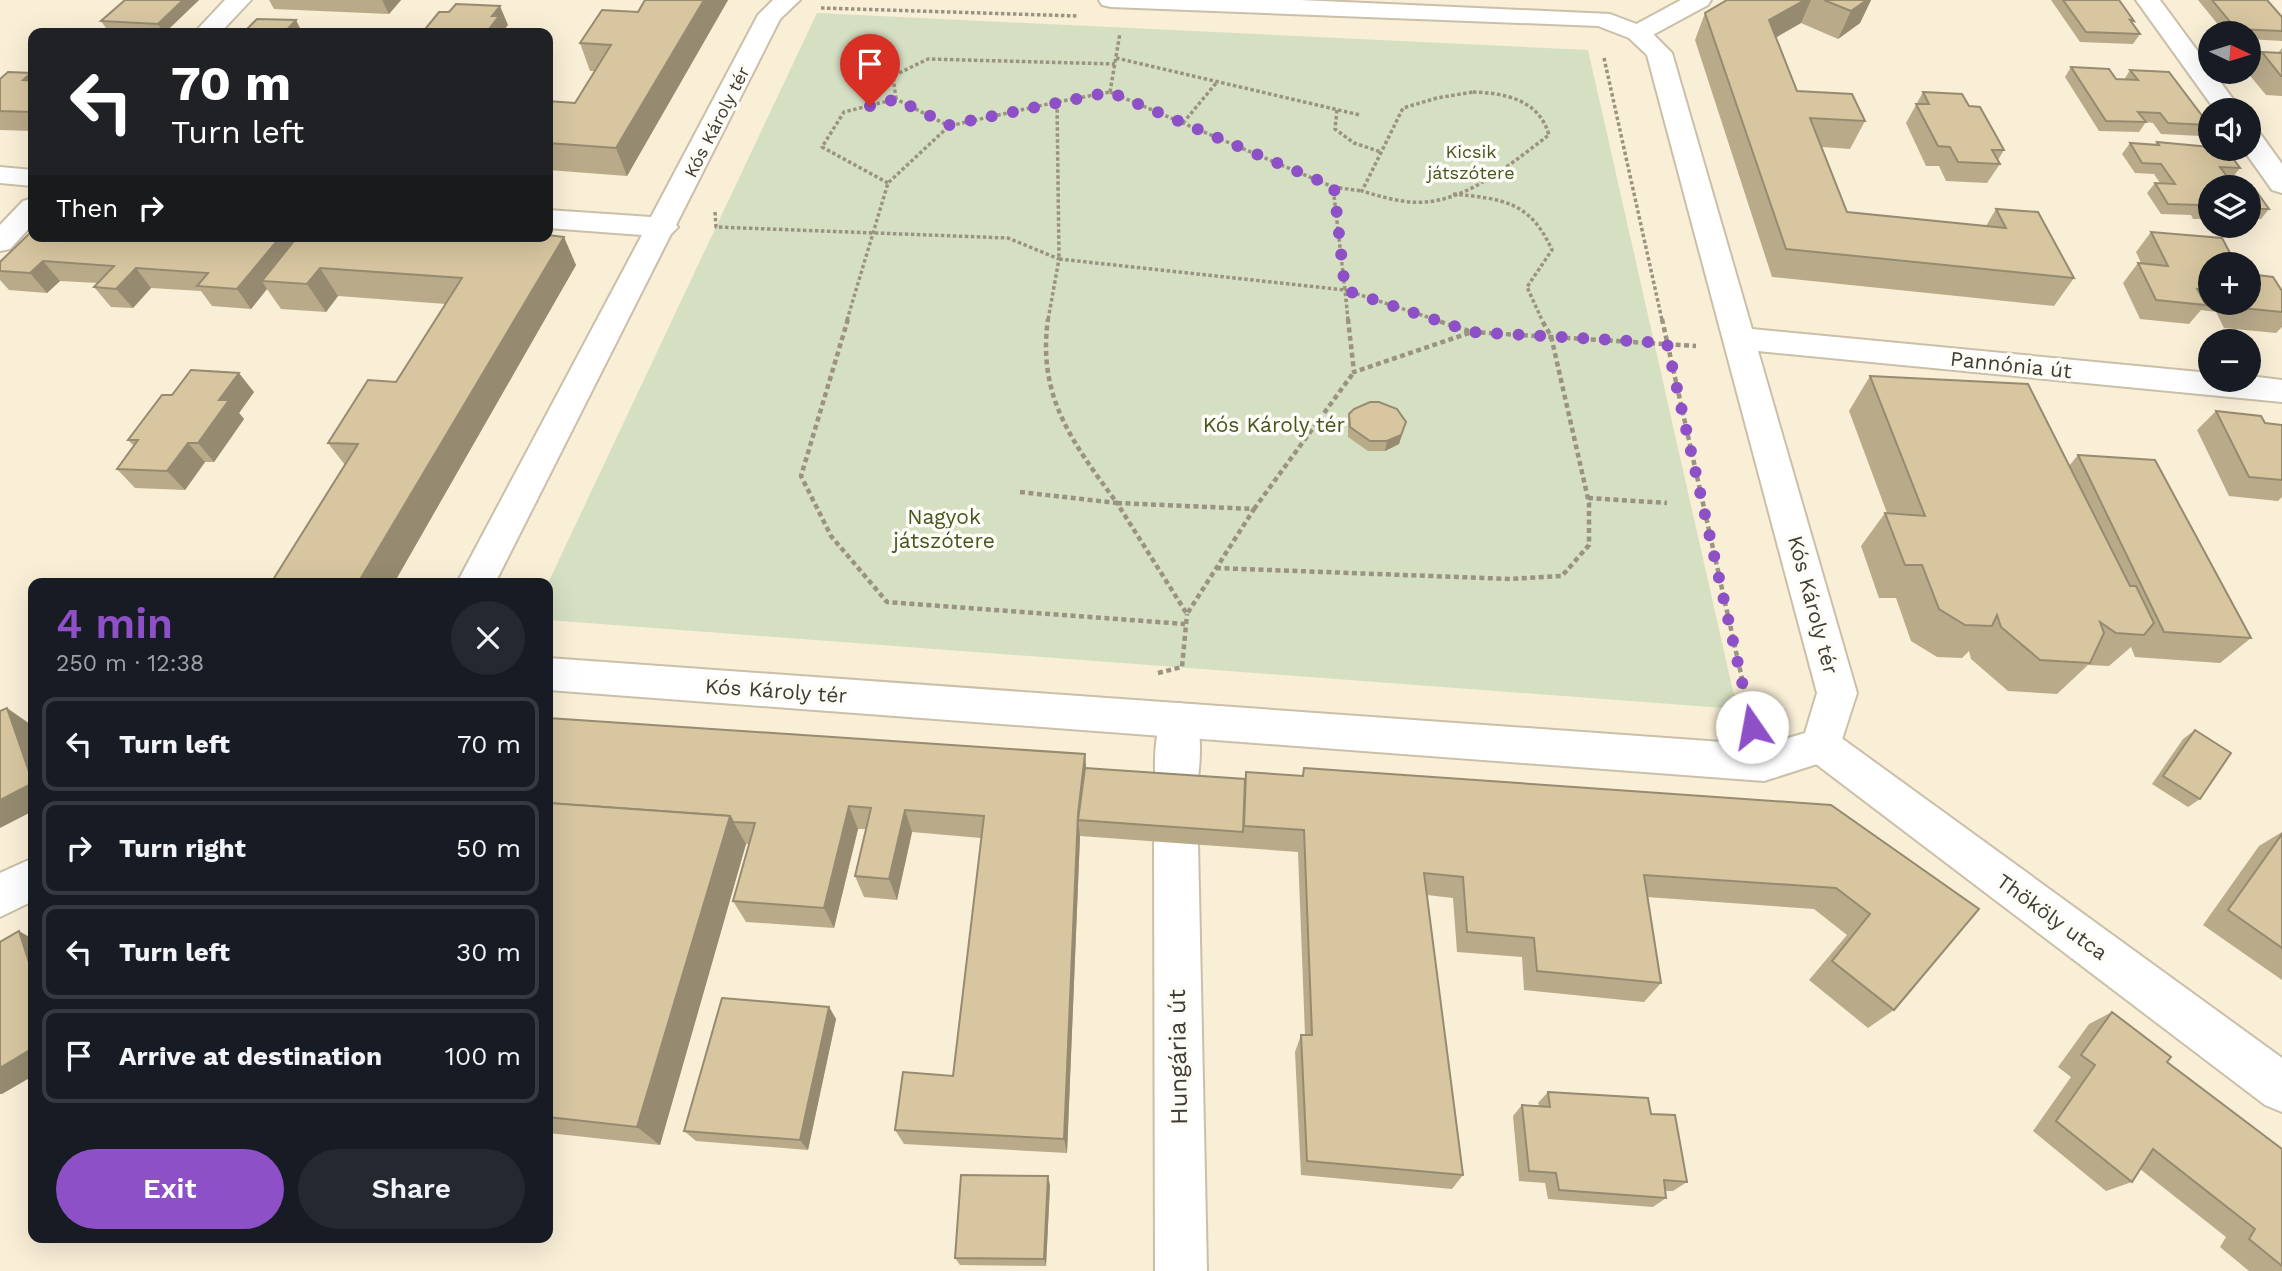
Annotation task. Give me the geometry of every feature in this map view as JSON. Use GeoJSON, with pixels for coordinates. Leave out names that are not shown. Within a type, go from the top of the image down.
{"type":"FeatureCollection","features":[{"type":"Feature","properties":{"kind":"street"},"geometry":{"type":"LineString","coordinates":[[211,28],[239,0]]}},
{"type":"Feature","properties":{"kind":"street","name":"Kós Károly tér"},"geometry":{"type":"LineString","coordinates":[[553,674],[1764,763],[1822,747],[1837,693],[1659,53],[1638,33],[1601,19],[1111,0]]}},
{"type":"Feature","properties":{"kind":"street"},"geometry":{"type":"LineString","coordinates":[[1638,33],[1699,0]]}},
{"type":"Feature","properties":{"kind":"street"},"geometry":{"type":"LineString","coordinates":[[2148,0],[2219,98]]}},
{"type":"Feature","properties":{"kind":"street","name":"Kós Károly tér"},"geometry":{"type":"LineString","coordinates":[[479,578],[663,227],[770,15],[799,4]]}},
{"type":"Feature","properties":{"kind":"street"},"geometry":{"type":"LineString","coordinates":[[2261,155],[2282,184]]}},
{"type":"Feature","properties":{"kind":"street"},"geometry":{"type":"LineString","coordinates":[[0,175],[28,178]]}},
{"type":"Feature","properties":{"kind":"street"},"geometry":{"type":"LineString","coordinates":[[0,242],[28,212]]}},
{"type":"Feature","properties":{"kind":"street"},"geometry":{"type":"LineString","coordinates":[[553,219],[663,227]]}},
{"type":"Feature","properties":{"kind":"street","name":"Pannónia út"},"geometry":{"type":"LineString","coordinates":[[1740,339],[2282,391]]}},
{"type":"Feature","properties":{"kind":"street"},"geometry":{"type":"LineString","coordinates":[[1176,790],[1179,720]]}},
{"type":"Feature","properties":{"kind":"street","name":"Thököly utca"},"geometry":{"type":"LineString","coordinates":[[1822,747],[2282,1088]]}},
{"type":"Feature","properties":{"kind":"street","name":"Hungária út"},"geometry":{"type":"LineString","coordinates":[[1176,843],[1181,1271]]}},
{"type":"Feature","properties":{"kind":"street"},"geometry":{"type":"LineString","coordinates":[[0,896],[28,881]]}},
{"type":"Feature","properties":{"kind":"path"},"geometry":{"type":"LineString","coordinates":[[799,4],[1086,16]]}},
{"type":"Feature","properties":{"kind":"path"},"geometry":{"type":"LineString","coordinates":[[1110,92],[1121,28]]}},
{"type":"Feature","properties":{"kind":"path"},"geometry":{"type":"LineString","coordinates":[[1601,45],[1752,727]]}},
{"type":"Feature","properties":{"kind":"path"},"geometry":{"type":"LineString","coordinates":[[1116,58],[1360,115]]}},
{"type":"Feature","properties":{"kind":"path"},"geometry":{"type":"LineString","coordinates":[[896,99],[893,76],[929,59],[1115,64]]}},
{"type":"Feature","properties":{"kind":"path"},"geometry":{"type":"LineString","coordinates":[[1183,123],[1217,82]]}},
{"type":"Feature","properties":{"kind":"path"},"geometry":{"type":"LineString","coordinates":[[1185,624],[887,602],[831,536],[801,476],[888,183],[949,125],[1110,92],[1334,187],[1362,191],[1392,200],[1427,202],[1453,194],[1510,164],[1549,135],[1542,116],[1524,103],[1497,94],[1469,91],[1435,96],[1404,108],[1362,191]]}},
{"type":"Feature","properties":{"kind":"path"},"geometry":{"type":"LineString","coordinates":[[888,183],[822,147],[844,112],[896,99],[949,125]]}},
{"type":"Feature","properties":{"kind":"path"},"geometry":{"type":"LineString","coordinates":[[1057,102],[1059,259],[1048,329],[1046,373],[1055,399],[1089,465],[1117,503],[1187,614]]}},
{"type":"Feature","properties":{"kind":"path"},"geometry":{"type":"LineString","coordinates":[[1337,110],[1335,129],[1354,143],[1381,152]]}},
{"type":"Feature","properties":{"kind":"path"},"geometry":{"type":"LineString","coordinates":[[1334,187],[1354,372]]}},
{"type":"Feature","properties":{"kind":"path"},"geometry":{"type":"LineString","coordinates":[[1216,568],[1511,579],[1562,576],[1589,545],[1588,498],[1551,336],[1533,306],[1527,287],[1552,250],[1544,227],[1524,208],[1492,198],[1453,194]]}},
{"type":"Feature","properties":{"kind":"path"},"geometry":{"type":"LineString","coordinates":[[716,227],[1008,238],[1059,259],[1345,290],[1472,332],[1695,344],[1699,356]]}},
{"type":"Feature","properties":{"kind":"path"},"geometry":{"type":"LineString","coordinates":[[1182,667],[1187,614],[1254,509],[1354,372],[1472,332]]}},
{"type":"Feature","properties":{"kind":"path"},"geometry":{"type":"LineString","coordinates":[[1020,492],[1117,503],[1254,509]]}},
{"type":"Feature","properties":{"kind":"path"},"geometry":{"type":"LineString","coordinates":[[1588,498],[1667,503]]}},
{"type":"Feature","properties":{"kind":"green space","name":"Kós Károly tér"},"geometry":{"type":"Polygon","coordinates":[[[817,13],[1588,50],[1737,709],[553,620],[553,578],[550,578],[817,13]]]}},
{"type":"Feature","properties":{"kind":"building"},"geometry":{"type":"Polygon","coordinates":[[[125,0],[183,0],[158,24],[101,21],[125,0]]]}},
{"type":"Feature","properties":{"kind":"building"},"geometry":{"type":"Polygon","coordinates":[[[645,0],[704,0],[616,148],[553,143],[553,101],[575,103],[611,45],[580,43],[602,10],[638,12],[645,0]]]}},
{"type":"Feature","properties":{"kind":"building"},"geometry":{"type":"Polygon","coordinates":[[[1727,0],[1805,0],[1769,20],[1797,91],[1852,94],[1865,121],[1810,118],[1847,212],[2006,228],[1996,209],[2038,212],[2074,278],[1786,249],[1705,13],[1727,0]]]}},
{"type":"Feature","properties":{"kind":"building"},"geometry":{"type":"Polygon","coordinates":[[[1824,0],[1867,0],[1851,11],[1824,0]]]}},
{"type":"Feature","properties":{"kind":"building"},"geometry":{"type":"Polygon","coordinates":[[[2063,0],[2119,0],[2140,34],[2086,32],[2063,0]]]}},
{"type":"Feature","properties":{"kind":"building"},"geometry":{"type":"Polygon","coordinates":[[[2212,0],[2267,0],[2282,17],[2282,31],[2261,30],[2261,21],[2229,21],[2212,0]]]}},
{"type":"Feature","properties":{"kind":"building"},"geometry":{"type":"Polygon","coordinates":[[[456,4],[500,6],[492,16],[499,16],[490,28],[426,28],[439,12],[449,12],[456,4]]]}},
{"type":"Feature","properties":{"kind":"building"},"geometry":{"type":"Polygon","coordinates":[[[257,19],[296,20],[289,28],[248,28],[257,19]]]}},
{"type":"Feature","properties":{"kind":"building"},"geometry":{"type":"Polygon","coordinates":[[[2262,52],[2282,53],[2282,76],[2281,76],[2262,52]]]}},
{"type":"Feature","properties":{"kind":"building"},"geometry":{"type":"Polygon","coordinates":[[[2071,67],[2109,69],[2116,79],[2138,80],[2130,70],[2169,72],[2198,110],[2198,124],[2168,123],[2160,113],[2138,112],[2146,122],[2106,121],[2071,67]]]}},
{"type":"Feature","properties":{"kind":"building"},"geometry":{"type":"Polygon","coordinates":[[[8,72],[28,73],[23,80],[28,80],[28,112],[0,111],[0,79],[8,72]]]}},
{"type":"Feature","properties":{"kind":"building"},"geometry":{"type":"Polygon","coordinates":[[[1923,92],[1962,94],[1969,106],[1980,107],[2004,150],[1992,150],[2000,164],[1958,162],[1950,147],[1938,146],[1916,104],[1929,104],[1923,92]]]}},
{"type":"Feature","properties":{"kind":"building"},"geometry":{"type":"Polygon","coordinates":[[[2157,142],[2198,146],[2198,161],[2235,161],[2240,168],[2220,167],[2226,175],[2198,175],[2198,205],[2168,204],[2155,183],[2175,184],[2161,164],[2142,163],[2130,143],[2159,145],[2157,142]]]}},
{"type":"Feature","properties":{"kind":"building"},"geometry":{"type":"Polygon","coordinates":[[[2261,198],[2269,209],[2261,209],[2261,198]]]}},
{"type":"Feature","properties":{"kind":"building"},"geometry":{"type":"Polygon","coordinates":[[[2151,232],[2222,238],[2230,252],[2198,252],[2198,304],[2156,300],[2138,263],[2168,266],[2151,232]]]}},
{"type":"Feature","properties":{"kind":"building"},"geometry":{"type":"Polygon","coordinates":[[[28,235],[28,242],[276,242],[237,289],[197,286],[208,273],[136,268],[116,289],[94,287],[114,266],[43,261],[30,273],[0,271],[0,262],[28,235]]]}},
{"type":"Feature","properties":{"kind":"building"},"geometry":{"type":"Polygon","coordinates":[[[553,236],[564,237],[361,578],[274,578],[358,444],[328,443],[368,380],[396,382],[462,278],[320,268],[307,284],[262,281],[293,242],[553,242],[553,236]]]}},
{"type":"Feature","properties":{"kind":"building"},"geometry":{"type":"Polygon","coordinates":[[[2261,276],[2273,277],[2282,291],[2282,312],[2261,310],[2261,276]]]}},
{"type":"Feature","properties":{"kind":"building"},"geometry":{"type":"Polygon","coordinates":[[[191,370],[239,373],[219,400],[229,400],[198,443],[188,443],[167,471],[117,469],[138,440],[128,440],[162,395],[172,395],[191,370]]]}},
{"type":"Feature","properties":{"kind":"building"},"geometry":{"type":"Polygon","coordinates":[[[1870,376],[2028,384],[2130,586],[2136,586],[2154,623],[2144,635],[2116,633],[2100,622],[2104,633],[2090,663],[2040,660],[2001,627],[1997,615],[1992,626],[1965,625],[1939,609],[1922,565],[1905,565],[1885,513],[1925,516],[1870,376]]]}},
{"type":"Feature","properties":{"kind":"building"},"geometry":{"type":"Polygon","coordinates":[[[1370,402],[1379,402],[1397,409],[1406,422],[1401,435],[1387,441],[1370,441],[1350,427],[1349,414],[1370,402]]]}},
{"type":"Feature","properties":{"kind":"building"},"geometry":{"type":"Polygon","coordinates":[[[2216,411],[2261,416],[2265,423],[2282,425],[2282,480],[2249,477],[2216,411]]]}},
{"type":"Feature","properties":{"kind":"building"},"geometry":{"type":"Polygon","coordinates":[[[2078,455],[2155,460],[2251,638],[2164,632],[2078,455]]]}},
{"type":"Feature","properties":{"kind":"building"},"geometry":{"type":"Polygon","coordinates":[[[7,708],[28,769],[28,786],[0,800],[0,711],[7,708]]]}},
{"type":"Feature","properties":{"kind":"building"},"geometry":{"type":"Polygon","coordinates":[[[553,718],[1085,754],[1078,814],[1064,1139],[895,1130],[903,1072],[953,1076],[984,816],[905,810],[889,879],[855,876],[871,808],[849,806],[824,908],[733,901],[755,823],[733,822],[730,816],[553,803],[553,718]]]}},
{"type":"Feature","properties":{"kind":"building"},"geometry":{"type":"Polygon","coordinates":[[[2195,730],[2231,753],[2200,799],[2163,776],[2195,730]]]}},
{"type":"Feature","properties":{"kind":"building"},"geometry":{"type":"Polygon","coordinates":[[[1085,768],[1245,779],[1243,832],[1078,820],[1085,768]]]}},
{"type":"Feature","properties":{"kind":"building"},"geometry":{"type":"Polygon","coordinates":[[[1304,768],[1831,805],[1979,909],[1894,1010],[1832,961],[1870,914],[1836,888],[1644,875],[1661,983],[1537,971],[1534,938],[1467,932],[1463,877],[1424,873],[1463,1175],[1307,1161],[1301,1035],[1312,1035],[1304,830],[1244,826],[1246,772],[1303,776],[1304,768]]]}},
{"type":"Feature","properties":{"kind":"building"},"geometry":{"type":"Polygon","coordinates":[[[553,803],[730,816],[637,1127],[553,1118],[553,803]]]}},
{"type":"Feature","properties":{"kind":"building"},"geometry":{"type":"Polygon","coordinates":[[[2282,834],[2282,948],[2228,910],[2282,834]]]}},
{"type":"Feature","properties":{"kind":"building"},"geometry":{"type":"Polygon","coordinates":[[[19,931],[28,959],[28,1051],[0,1068],[0,942],[19,931]]]}},
{"type":"Feature","properties":{"kind":"building"},"geometry":{"type":"Polygon","coordinates":[[[722,998],[829,1007],[800,1140],[684,1131],[722,998]]]}},
{"type":"Feature","properties":{"kind":"building"},"geometry":{"type":"Polygon","coordinates":[[[2112,1012],[2171,1057],[2167,1062],[2282,1149],[2282,1266],[2249,1239],[2255,1229],[2153,1149],[2132,1182],[2056,1121],[2095,1065],[2081,1055],[2112,1012]]]}},
{"type":"Feature","properties":{"kind":"building"},"geometry":{"type":"Polygon","coordinates":[[[1548,1092],[1648,1098],[1651,1114],[1675,1115],[1687,1182],[1664,1180],[1666,1198],[1559,1190],[1556,1173],[1529,1171],[1522,1105],[1550,1107],[1548,1092]]]}},
{"type":"Feature","properties":{"kind":"building"},"geometry":{"type":"Polygon","coordinates":[[[961,1175],[1048,1176],[1044,1259],[955,1258],[961,1175]]]}},
{"type":"Feature","properties":{"kind":"route"},"geometry":{"type":"LineString","coordinates":[[870,106],[896,99],[949,125],[1110,92],[1334,187],[1345,290],[1472,332],[1667,343],[1752,727]]}},
{"type":"Feature","properties":{"kind":"park label","name":"Kicsik játszótere"},"geometry":{"type":"Point","coordinates":[1471,162]}},
{"type":"Feature","properties":{"kind":"park label","name":"Nagyok játszótere"},"geometry":{"type":"Point","coordinates":[944,529]}}]}
